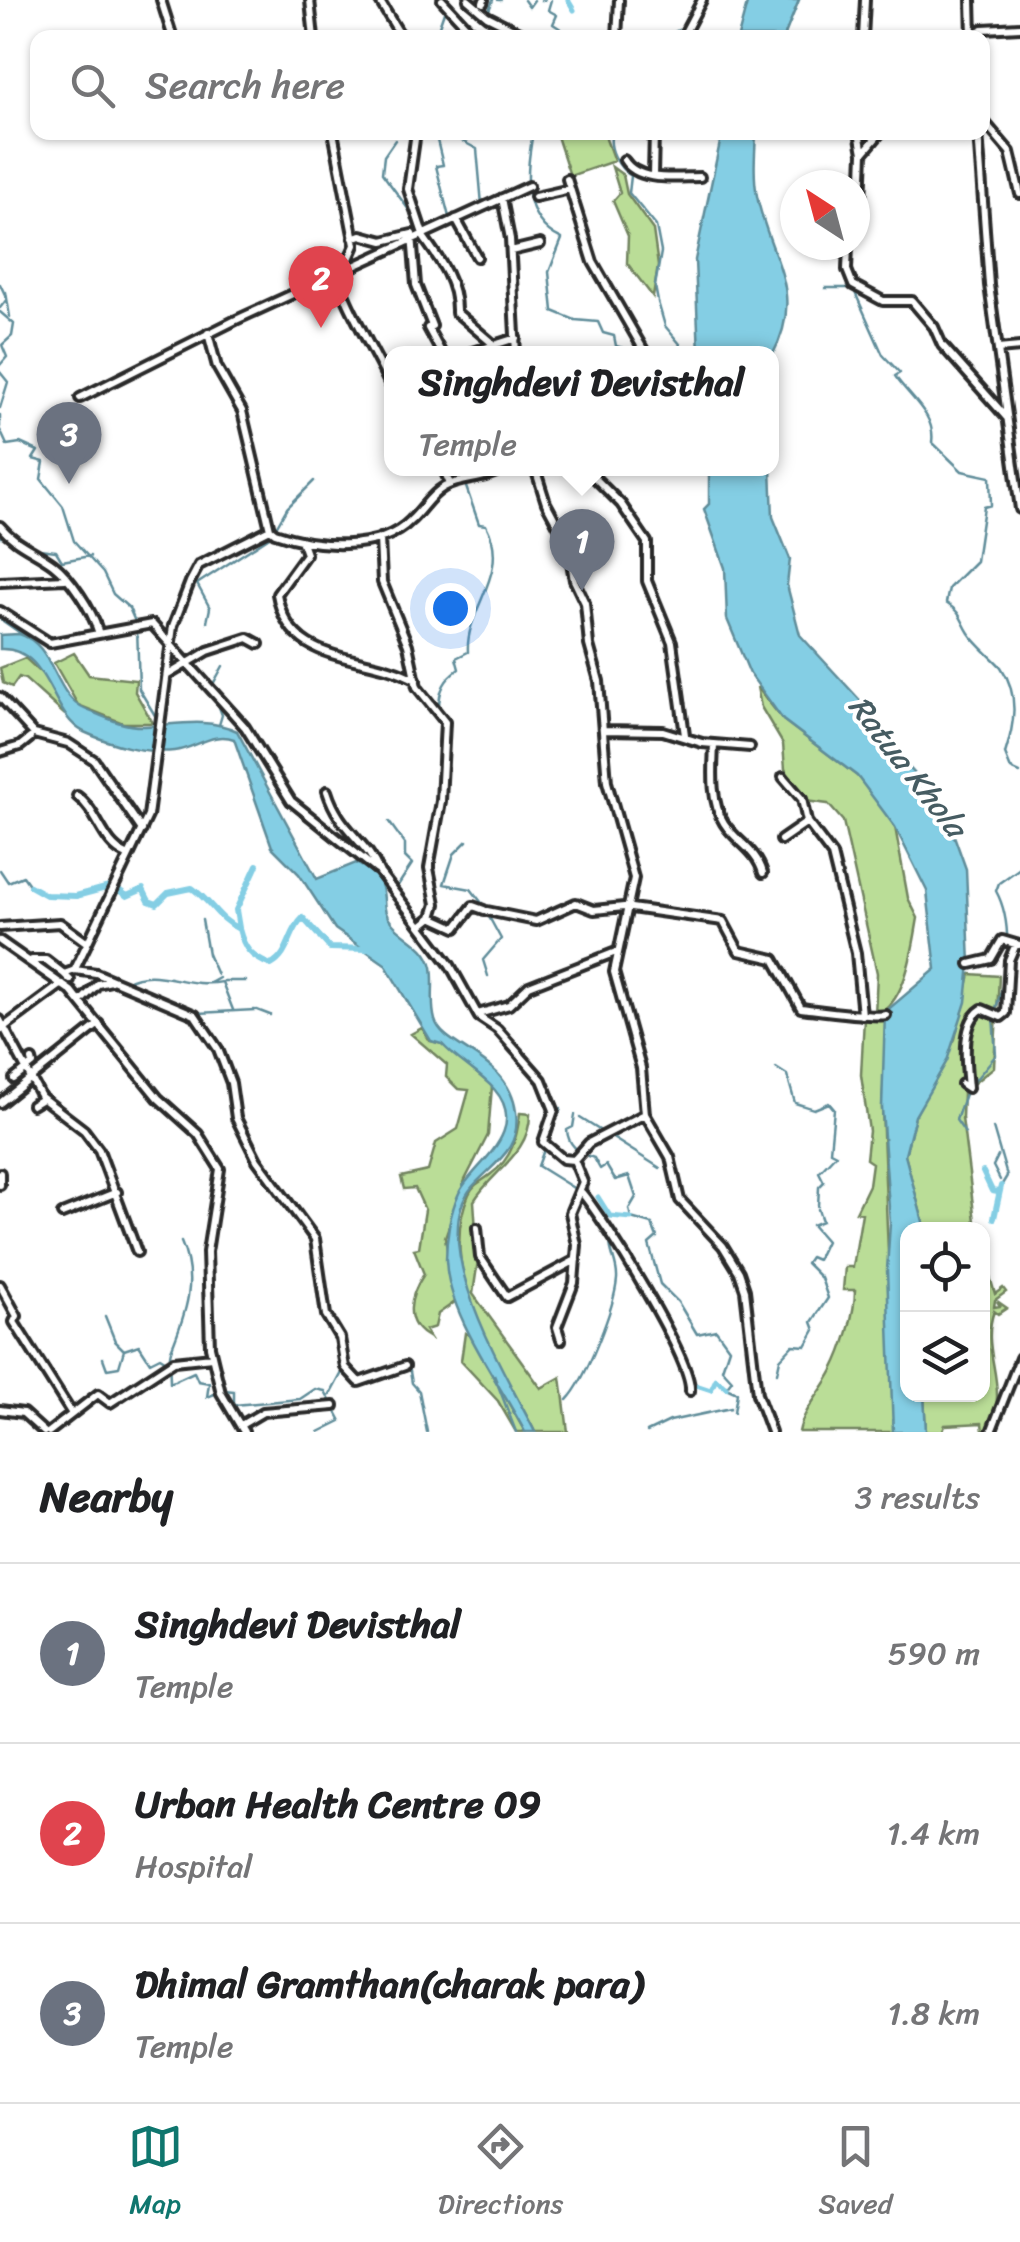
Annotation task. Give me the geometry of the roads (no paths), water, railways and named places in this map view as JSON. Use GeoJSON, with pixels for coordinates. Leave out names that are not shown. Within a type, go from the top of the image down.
{"type":"FeatureCollection","features":[{"type":"Feature","properties":{"kind":"street"},"geometry":{"type":"LineString","coordinates":[[161,0],[170,30]]}},
{"type":"Feature","properties":{"kind":"street"},"geometry":{"type":"LineString","coordinates":[[310,0],[313,30]]}},
{"type":"Feature","properties":{"kind":"street"},"geometry":{"type":"LineString","coordinates":[[379,0],[397,30]]}},
{"type":"Feature","properties":{"kind":"street"},"geometry":{"type":"LineString","coordinates":[[468,0],[515,30]]}},
{"type":"Feature","properties":{"kind":"street"},"geometry":{"type":"LineString","coordinates":[[617,30],[619,0]]}},
{"type":"Feature","properties":{"kind":"street"},"geometry":{"type":"LineString","coordinates":[[686,30],[702,0]]}},
{"type":"Feature","properties":{"kind":"street"},"geometry":{"type":"LineString","coordinates":[[863,30],[865,0]]}},
{"type":"Feature","properties":{"kind":"street"},"geometry":{"type":"LineString","coordinates":[[969,30],[971,0]]}},
{"type":"Feature","properties":{"kind":"street"},"geometry":{"type":"LineString","coordinates":[[447,2],[470,30]]}},
{"type":"Feature","properties":{"kind":"street"},"geometry":{"type":"LineString","coordinates":[[981,30],[1020,27]]}},
{"type":"Feature","properties":{"kind":"street"},"geometry":{"type":"LineString","coordinates":[[990,128],[1010,152],[1020,194]]}},
{"type":"Feature","properties":{"kind":"street"},"geometry":{"type":"LineString","coordinates":[[334,140],[354,238],[354,256],[340,272],[340,288],[384,367]]}},
{"type":"Feature","properties":{"kind":"street"},"geometry":{"type":"LineString","coordinates":[[415,140],[408,189],[420,236],[448,272],[458,298],[456,313],[493,344]]}},
{"type":"Feature","properties":{"kind":"street"},"geometry":{"type":"LineString","coordinates":[[653,176],[654,140]]}},
{"type":"Feature","properties":{"kind":"street"},"geometry":{"type":"LineString","coordinates":[[861,140],[863,170]]}},
{"type":"Feature","properties":{"kind":"street"},"geometry":{"type":"LineString","coordinates":[[864,153],[874,140]]}},
{"type":"Feature","properties":{"kind":"street"},"geometry":{"type":"LineString","coordinates":[[979,140],[1008,418]]}},
{"type":"Feature","properties":{"kind":"street"},"geometry":{"type":"LineString","coordinates":[[624,160],[630,168],[653,176],[700,177]]}},
{"type":"Feature","properties":{"kind":"street"},"geometry":{"type":"LineString","coordinates":[[567,180],[602,282],[641,346]]}},
{"type":"Feature","properties":{"kind":"street"},"geometry":{"type":"LineString","coordinates":[[80,398],[208,334],[528,186]]}},
{"type":"Feature","properties":{"kind":"street"},"geometry":{"type":"LineString","coordinates":[[535,198],[570,189]]}},
{"type":"Feature","properties":{"kind":"street"},"geometry":{"type":"LineString","coordinates":[[502,198],[511,251],[516,346]]}},
{"type":"Feature","properties":{"kind":"street"},"geometry":{"type":"LineString","coordinates":[[456,219],[477,257]]}},
{"type":"Feature","properties":{"kind":"street"},"geometry":{"type":"LineString","coordinates":[[354,238],[361,235],[383,241],[412,234],[420,236]]}},
{"type":"Feature","properties":{"kind":"street"},"geometry":{"type":"LineString","coordinates":[[420,236],[414,272],[438,346]]}},
{"type":"Feature","properties":{"kind":"street"},"geometry":{"type":"LineString","coordinates":[[511,251],[540,244]]}},
{"type":"Feature","properties":{"kind":"street"},"geometry":{"type":"LineString","coordinates":[[847,260],[853,284],[884,300],[912,300],[934,327],[942,345],[1008,418],[1016,430],[1010,447],[1020,509]]}},
{"type":"Feature","properties":{"kind":"street"},"geometry":{"type":"LineString","coordinates":[[208,334],[217,367],[242,411],[272,530]]}},
{"type":"Feature","properties":{"kind":"street"},"geometry":{"type":"LineString","coordinates":[[488,346],[516,338]]}},
{"type":"Feature","properties":{"kind":"street"},"geometry":{"type":"LineString","coordinates":[[998,350],[1020,346]]}},
{"type":"Feature","properties":{"kind":"street"},"geometry":{"type":"LineString","coordinates":[[446,476],[450,484]]}},
{"type":"Feature","properties":{"kind":"street"},"geometry":{"type":"LineString","coordinates":[[137,1252],[96,1145],[42,1099],[2,1026],[66,982],[126,855],[142,830],[160,752],[170,643],[178,610],[197,567],[272,530],[302,540],[342,544],[380,538],[412,520],[430,497],[450,484],[491,476]]}},
{"type":"Feature","properties":{"kind":"street"},"geometry":{"type":"LineString","coordinates":[[538,476],[546,503],[568,544],[574,580],[585,603],[589,645],[599,681],[610,796],[634,878],[624,907],[614,978],[642,1068],[645,1114],[670,1157],[680,1200],[723,1246],[739,1272],[745,1290],[757,1394],[771,1432]]}},
{"type":"Feature","properties":{"kind":"street"},"geometry":{"type":"LineString","coordinates":[[593,476],[621,504],[647,542],[646,581],[673,648],[686,736]]}},
{"type":"Feature","properties":{"kind":"street"},"geometry":{"type":"LineString","coordinates":[[0,526],[25,551],[53,564],[93,615],[98,631]]}},
{"type":"Feature","properties":{"kind":"street"},"geometry":{"type":"LineString","coordinates":[[380,538],[382,582],[416,680],[446,725],[442,801],[429,863],[437,896],[432,917],[422,925]]}},
{"type":"Feature","properties":{"kind":"street"},"geometry":{"type":"LineString","coordinates":[[302,540],[306,554],[277,594],[290,628],[322,654],[402,672],[416,680]]}},
{"type":"Feature","properties":{"kind":"street"},"geometry":{"type":"LineString","coordinates":[[0,582],[65,579]]}},
{"type":"Feature","properties":{"kind":"street"},"geometry":{"type":"LineString","coordinates":[[0,611],[50,642],[152,624],[244,727],[291,801],[378,870]]}},
{"type":"Feature","properties":{"kind":"street"},"geometry":{"type":"LineString","coordinates":[[168,675],[246,638],[259,644]]}},
{"type":"Feature","properties":{"kind":"street"},"geometry":{"type":"LineString","coordinates":[[0,698],[34,734],[62,740],[94,760],[142,830]]}},
{"type":"Feature","properties":{"kind":"street"},"geometry":{"type":"LineString","coordinates":[[602,730],[686,736],[750,748]]}},
{"type":"Feature","properties":{"kind":"street"},"geometry":{"type":"LineString","coordinates":[[0,752],[20,746],[30,738]]}},
{"type":"Feature","properties":{"kind":"street"},"geometry":{"type":"LineString","coordinates":[[714,744],[718,812],[728,828],[758,857],[763,872]]}},
{"type":"Feature","properties":{"kind":"street"},"geometry":{"type":"LineString","coordinates":[[783,776],[802,799],[807,822],[833,859],[856,954],[862,1014]]}},
{"type":"Feature","properties":{"kind":"street"},"geometry":{"type":"LineString","coordinates":[[327,791],[340,824],[370,854],[393,892],[422,925],[468,992],[478,1014],[542,1080],[554,1110],[544,1142],[563,1159],[574,1160]]}},
{"type":"Feature","properties":{"kind":"street"},"geometry":{"type":"LineString","coordinates":[[77,796],[94,812],[114,848],[126,855]]}},
{"type":"Feature","properties":{"kind":"street"},"geometry":{"type":"LineString","coordinates":[[780,840],[807,822]]}},
{"type":"Feature","properties":{"kind":"street"},"geometry":{"type":"LineString","coordinates":[[432,917],[456,928],[474,906],[536,922],[572,904],[594,910],[624,907],[723,921],[740,951],[774,959],[801,1008],[886,1015]]}},
{"type":"Feature","properties":{"kind":"street"},"geometry":{"type":"LineString","coordinates":[[0,927],[60,923],[86,942]]}},
{"type":"Feature","properties":{"kind":"street"},"geometry":{"type":"LineString","coordinates":[[962,1084],[968,1088],[966,1040],[973,1016],[982,1009],[1001,1017],[1006,1013],[1010,960],[1018,945],[1002,940],[991,959],[970,964]]}},
{"type":"Feature","properties":{"kind":"street"},"geometry":{"type":"LineString","coordinates":[[0,941],[66,982],[158,1098],[198,1134],[220,1169],[207,1252],[212,1357],[221,1391],[242,1428],[263,1412],[334,1406]]}},
{"type":"Feature","properties":{"kind":"street"},"geometry":{"type":"LineString","coordinates":[[478,1014],[520,996],[529,986],[616,952]]}},
{"type":"Feature","properties":{"kind":"street"},"geometry":{"type":"LineString","coordinates":[[74,970],[142,989],[172,1008],[188,1010],[212,1039],[231,1082],[236,1118],[258,1160],[316,1244],[326,1315],[340,1338],[346,1367],[358,1382],[405,1366]]}},
{"type":"Feature","properties":{"kind":"street"},"geometry":{"type":"LineString","coordinates":[[80,1002],[98,984],[114,980]]}},
{"type":"Feature","properties":{"kind":"street"},"geometry":{"type":"LineString","coordinates":[[0,1104],[99,1024]]}},
{"type":"Feature","properties":{"kind":"street"},"geometry":{"type":"LineString","coordinates":[[14,1079],[32,1060]]}},
{"type":"Feature","properties":{"kind":"street"},"geometry":{"type":"LineString","coordinates":[[32,1106],[42,1099]]}},
{"type":"Feature","properties":{"kind":"street"},"geometry":{"type":"LineString","coordinates":[[574,1160],[586,1145],[645,1114]]}},
{"type":"Feature","properties":{"kind":"street"},"geometry":{"type":"LineString","coordinates":[[561,1340],[557,1327],[568,1308],[576,1260],[570,1213],[582,1193],[583,1177],[574,1160]]}},
{"type":"Feature","properties":{"kind":"street"},"geometry":{"type":"LineString","coordinates":[[0,1173],[0,1185]]}},
{"type":"Feature","properties":{"kind":"street"},"geometry":{"type":"LineString","coordinates":[[62,1214],[116,1192]]}},
{"type":"Feature","properties":{"kind":"street"},"geometry":{"type":"LineString","coordinates":[[582,1193],[658,1308],[678,1348],[690,1390]]}},
{"type":"Feature","properties":{"kind":"street"},"geometry":{"type":"LineString","coordinates":[[476,1228],[480,1257],[507,1296],[576,1260]]}},
{"type":"Feature","properties":{"kind":"street"},"geometry":{"type":"LineString","coordinates":[[0,1286],[18,1316],[14,1322],[72,1414]]}},
{"type":"Feature","properties":{"kind":"street"},"geometry":{"type":"LineString","coordinates":[[0,1410],[23,1413],[47,1432],[98,1394],[110,1403],[174,1361],[212,1357]]}},
{"type":"Feature","properties":{"kind":"street"},"geometry":{"type":"LineString","coordinates":[[990,1432],[1020,1358]]}},
{"type":"Feature","properties":{"kind":"water"},"geometry":{"type":"Polygon","coordinates":[[[748,0],[799,0],[787,30],[740,30],[748,0]]]}},
{"type":"Feature","properties":{"kind":"water"},"geometry":{"type":"Polygon","coordinates":[[[721,140],[756,140],[757,196],[786,293],[786,312],[776,346],[699,346],[695,260],[721,140]]]}},
{"type":"Feature","properties":{"kind":"water"},"geometry":{"type":"Polygon","coordinates":[[[709,476],[771,476],[773,517],[790,559],[787,585],[800,635],[869,710],[887,743],[943,805],[966,869],[970,964],[966,1002],[947,1061],[915,1116],[905,1155],[923,1222],[900,1222],[900,1402],[924,1402],[926,1432],[893,1432],[887,1270],[890,1223],[882,1108],[885,1012],[936,969],[927,891],[895,827],[857,776],[783,720],[750,674],[727,619],[725,568],[704,509],[709,504],[709,476]]]}},
{"type":"Feature","properties":{"kind":"water"},"geometry":{"type":"Polygon","coordinates":[[[19,634],[40,648],[66,693],[85,709],[129,725],[203,723],[237,731],[317,879],[356,863],[377,878],[387,916],[429,959],[434,1014],[440,1030],[489,1066],[511,1093],[516,1112],[514,1136],[505,1154],[473,1186],[460,1210],[458,1241],[476,1310],[535,1432],[525,1432],[465,1326],[446,1260],[449,1226],[459,1193],[503,1134],[504,1105],[494,1089],[442,1044],[431,1041],[385,964],[335,929],[299,874],[272,847],[234,739],[219,737],[163,752],[128,747],[84,732],[63,712],[29,659],[17,651],[0,649],[0,635],[19,634]]]}},
{"type":"Feature","properties":{"kind":"waterway"},"geometry":{"type":"LineString","coordinates":[[474,0],[489,10],[493,0]]}},
{"type":"Feature","properties":{"kind":"waterway"},"geometry":{"type":"LineString","coordinates":[[524,0],[529,7],[534,0]]}},
{"type":"Feature","properties":{"kind":"waterway"},"geometry":{"type":"LineString","coordinates":[[551,0],[548,10],[557,15],[553,24],[562,30]]}},
{"type":"Feature","properties":{"kind":"waterway"},"geometry":{"type":"LineString","coordinates":[[568,0],[574,10]]}},
{"type":"Feature","properties":{"kind":"waterway"},"geometry":{"type":"LineString","coordinates":[[678,30],[696,0]]}},
{"type":"Feature","properties":{"kind":"waterway"},"geometry":{"type":"LineString","coordinates":[[439,26],[446,6]]}},
{"type":"Feature","properties":{"kind":"waterway"},"geometry":{"type":"LineString","coordinates":[[439,30],[442,30]]}},
{"type":"Feature","properties":{"kind":"waterway"},"geometry":{"type":"LineString","coordinates":[[395,140],[384,156],[382,173],[414,217]]}},
{"type":"Feature","properties":{"kind":"waterway"},"geometry":{"type":"LineString","coordinates":[[437,140],[443,165],[436,166],[450,221]]}},
{"type":"Feature","properties":{"kind":"waterway"},"geometry":{"type":"LineString","coordinates":[[460,140],[477,149],[482,205]]}},
{"type":"Feature","properties":{"kind":"waterway"},"geometry":{"type":"LineString","coordinates":[[532,140],[528,176],[532,206],[538,219],[562,239],[549,272],[553,311],[575,320],[598,322],[603,333],[614,336],[616,346]]}},
{"type":"Feature","properties":{"kind":"waterway"},"geometry":{"type":"LineString","coordinates":[[611,140],[615,157],[631,176],[629,193],[656,226],[661,252],[655,286],[658,302],[665,326],[679,346]]}},
{"type":"Feature","properties":{"kind":"waterway"},"geometry":{"type":"LineString","coordinates":[[0,284],[7,299],[0,308]]}},
{"type":"Feature","properties":{"kind":"waterway"},"geometry":{"type":"LineString","coordinates":[[825,288],[853,288],[883,355],[900,373],[895,376],[926,415],[932,442],[962,471],[990,477],[991,505],[984,507],[976,561],[949,588],[946,603],[1007,678],[1014,710],[1005,754],[1011,769],[1020,773]]}},
{"type":"Feature","properties":{"kind":"waterway"},"geometry":{"type":"LineString","coordinates":[[6,292],[10,317]]}},
{"type":"Feature","properties":{"kind":"waterway"},"geometry":{"type":"LineString","coordinates":[[0,312],[14,324],[12,336],[2,345],[7,357],[0,365]]}},
{"type":"Feature","properties":{"kind":"waterway"},"geometry":{"type":"LineString","coordinates":[[0,372],[8,382],[0,408]]}},
{"type":"Feature","properties":{"kind":"waterway"},"geometry":{"type":"LineString","coordinates":[[0,415],[0,427]]}},
{"type":"Feature","properties":{"kind":"waterway"},"geometry":{"type":"LineString","coordinates":[[0,430],[7,445],[20,443],[38,451],[33,459],[44,462],[41,479],[63,506],[74,541],[103,573],[113,594],[129,608],[137,626],[139,689],[159,722]]}},
{"type":"Feature","properties":{"kind":"waterway"},"geometry":{"type":"LineString","coordinates":[[275,529],[287,508],[314,481]]}},
{"type":"Feature","properties":{"kind":"waterway"},"geometry":{"type":"LineString","coordinates":[[439,709],[444,685],[459,669],[456,658],[468,652],[473,620],[494,559],[493,542],[486,525],[479,524],[465,484]]}},
{"type":"Feature","properties":{"kind":"waterway"},"geometry":{"type":"LineString","coordinates":[[207,622],[210,608],[197,584],[271,536]]}},
{"type":"Feature","properties":{"kind":"waterway"},"geometry":{"type":"LineString","coordinates":[[0,537],[16,537]]}},
{"type":"Feature","properties":{"kind":"waterway"},"geometry":{"type":"LineString","coordinates":[[31,548],[56,551],[62,561],[90,556]]}},
{"type":"Feature","properties":{"kind":"waterway"},"geometry":{"type":"LineString","coordinates":[[0,619],[23,635]]}},
{"type":"Feature","properties":{"kind":"waterway"},"geometry":{"type":"LineString","coordinates":[[212,686],[223,666]]}},
{"type":"Feature","properties":{"kind":"waterway"},"geometry":{"type":"LineString","coordinates":[[215,696],[222,715],[219,725]]}},
{"type":"Feature","properties":{"kind":"waterway"},"geometry":{"type":"LineString","coordinates":[[389,822],[405,844],[405,857],[412,864],[395,890]]}},
{"type":"Feature","properties":{"kind":"waterway"},"geometry":{"type":"LineString","coordinates":[[467,841],[454,854],[444,884],[471,889],[485,907]]}},
{"type":"Feature","properties":{"kind":"waterway"},"geometry":{"type":"LineString","coordinates":[[239,928],[236,910],[257,865]]}},
{"type":"Feature","properties":{"kind":"waterway"},"geometry":{"type":"LineString","coordinates":[[995,1011],[1007,950],[1005,919],[996,891],[999,883],[1020,868]]}},
{"type":"Feature","properties":{"kind":"waterway"},"geometry":{"type":"LineString","coordinates":[[0,870],[8,882],[23,876],[30,886]]}},
{"type":"Feature","properties":{"kind":"waterway"},"geometry":{"type":"LineString","coordinates":[[30,886],[46,895],[76,896],[113,886]]}},
{"type":"Feature","properties":{"kind":"waterway"},"geometry":{"type":"LineString","coordinates":[[116,888],[127,896],[143,889],[149,901],[157,904],[168,893],[192,888],[239,929],[253,955],[271,965],[282,955],[303,918],[330,948],[368,949]]}},
{"type":"Feature","properties":{"kind":"waterway"},"geometry":{"type":"LineString","coordinates":[[488,915],[501,939],[483,960],[488,976]]}},
{"type":"Feature","properties":{"kind":"waterway"},"geometry":{"type":"LineString","coordinates":[[202,920],[208,954],[217,975]]}},
{"type":"Feature","properties":{"kind":"waterway"},"geometry":{"type":"LineString","coordinates":[[125,982],[148,976],[196,983],[222,982],[233,1010]]}},
{"type":"Feature","properties":{"kind":"waterway"},"geometry":{"type":"LineString","coordinates":[[210,983],[219,978]]}},
{"type":"Feature","properties":{"kind":"waterway"},"geometry":{"type":"LineString","coordinates":[[122,981],[147,991]]}},
{"type":"Feature","properties":{"kind":"waterway"},"geometry":{"type":"LineString","coordinates":[[224,981],[246,981]]}},
{"type":"Feature","properties":{"kind":"waterway"},"geometry":{"type":"LineString","coordinates":[[198,1013],[255,1010]]}},
{"type":"Feature","properties":{"kind":"waterway"},"geometry":{"type":"LineString","coordinates":[[257,1010],[270,1015]]}},
{"type":"Feature","properties":{"kind":"waterway"},"geometry":{"type":"LineString","coordinates":[[971,1085],[996,1055],[993,1016]]}},
{"type":"Feature","properties":{"kind":"waterway"},"geometry":{"type":"LineString","coordinates":[[776,1068],[787,1075],[795,1103],[814,1109],[829,1103],[834,1109],[830,1151],[836,1154],[819,1172],[824,1182],[819,1187],[818,1206]]}},
{"type":"Feature","properties":{"kind":"waterway"},"geometry":{"type":"LineString","coordinates":[[18,1092],[32,1082]]}},
{"type":"Feature","properties":{"kind":"waterway"},"geometry":{"type":"LineString","coordinates":[[965,1133],[956,1120],[966,1091]]}},
{"type":"Feature","properties":{"kind":"waterway"},"geometry":{"type":"LineString","coordinates":[[546,1144],[561,1108]]}},
{"type":"Feature","properties":{"kind":"waterway"},"geometry":{"type":"LineString","coordinates":[[575,1115],[573,1127],[567,1130],[573,1145],[594,1158],[600,1169],[606,1165],[615,1180],[629,1176],[636,1197],[629,1209],[631,1218],[652,1224],[657,1237],[649,1244],[660,1284],[678,1302],[697,1334],[716,1330],[729,1348],[722,1369],[732,1380],[726,1388],[737,1393],[734,1412]]}},
{"type":"Feature","properties":{"kind":"waterway"},"geometry":{"type":"LineString","coordinates":[[580,1118],[604,1133]]}},
{"type":"Feature","properties":{"kind":"waterway"},"geometry":{"type":"LineString","coordinates":[[993,1128],[1007,1176],[1001,1186]]}},
{"type":"Feature","properties":{"kind":"waterway"},"geometry":{"type":"LineString","coordinates":[[611,1137],[660,1168]]}},
{"type":"Feature","properties":{"kind":"waterway"},"geometry":{"type":"LineString","coordinates":[[545,1147],[538,1166],[575,1189]]}},
{"type":"Feature","properties":{"kind":"waterway"},"geometry":{"type":"LineString","coordinates":[[998,1156],[993,1166],[1000,1180]]}},
{"type":"Feature","properties":{"kind":"waterway"},"geometry":{"type":"LineString","coordinates":[[983,1172],[992,1191],[998,1192]]}},
{"type":"Feature","properties":{"kind":"waterway"},"geometry":{"type":"LineString","coordinates":[[219,1194],[222,1181]]}},
{"type":"Feature","properties":{"kind":"waterway"},"geometry":{"type":"LineString","coordinates":[[994,1218],[1001,1186]]}},
{"type":"Feature","properties":{"kind":"waterway"},"geometry":{"type":"LineString","coordinates":[[598,1197],[610,1216],[631,1218]]}},
{"type":"Feature","properties":{"kind":"waterway"},"geometry":{"type":"LineString","coordinates":[[777,1373],[780,1359],[793,1345],[806,1346],[815,1330],[812,1322],[828,1298],[821,1278],[806,1263],[810,1257],[817,1260],[826,1241],[812,1225],[822,1221],[818,1209]]}},
{"type":"Feature","properties":{"kind":"waterway"},"geometry":{"type":"LineString","coordinates":[[567,1400],[590,1361],[611,1307],[617,1274],[610,1241]]}},
{"type":"Feature","properties":{"kind":"waterway"},"geometry":{"type":"LineString","coordinates":[[181,1242],[189,1283],[185,1310],[170,1354],[170,1383],[194,1372],[198,1381],[209,1383],[207,1397],[217,1393]]}},
{"type":"Feature","properties":{"kind":"waterway"},"geometry":{"type":"LineString","coordinates":[[320,1252],[323,1266]]}},
{"type":"Feature","properties":{"kind":"waterway"},"geometry":{"type":"LineString","coordinates":[[323,1269],[325,1287]]}},
{"type":"Feature","properties":{"kind":"waterway"},"geometry":{"type":"LineString","coordinates":[[105,1316],[115,1341],[124,1350],[139,1345],[150,1362],[160,1357],[168,1362]]}},
{"type":"Feature","properties":{"kind":"waterway"},"geometry":{"type":"LineString","coordinates":[[103,1358],[107,1369],[119,1367],[124,1350]]}},
{"type":"Feature","properties":{"kind":"waterway"},"geometry":{"type":"LineString","coordinates":[[409,1366],[412,1383],[419,1391],[427,1432]]}},
{"type":"Feature","properties":{"kind":"waterway"},"geometry":{"type":"LineString","coordinates":[[330,1395],[345,1367]]}},
{"type":"Feature","properties":{"kind":"waterway"},"geometry":{"type":"LineString","coordinates":[[494,1375],[516,1432]]}},
{"type":"Feature","properties":{"kind":"waterway"},"geometry":{"type":"LineString","coordinates":[[696,1385],[711,1390],[716,1379],[726,1388]]}},
{"type":"Feature","properties":{"kind":"waterway"},"geometry":{"type":"LineString","coordinates":[[224,1390],[234,1391],[234,1405],[300,1399],[315,1389],[325,1391],[341,1421],[319,1432]]}},
{"type":"Feature","properties":{"kind":"waterway"},"geometry":{"type":"LineString","coordinates":[[647,1432],[670,1421],[731,1408]]}},
{"type":"Feature","properties":{"kind":"place","name":"Urban Health Centre 09"},"geometry":{"type":"Point","coordinates":[321,328]}},
{"type":"Feature","properties":{"kind":"place","name":"Dhimal Gramthan(charak para)"},"geometry":{"type":"Point","coordinates":[69,484]}},
{"type":"Feature","properties":{"kind":"place","name":"Singhdevi Devisthal"},"geometry":{"type":"Point","coordinates":[582,591]}},
{"type":"Feature","properties":{"kind":"water label","name":"Ratua Khola"},"geometry":{"type":"Point","coordinates":[908,766]}}]}
